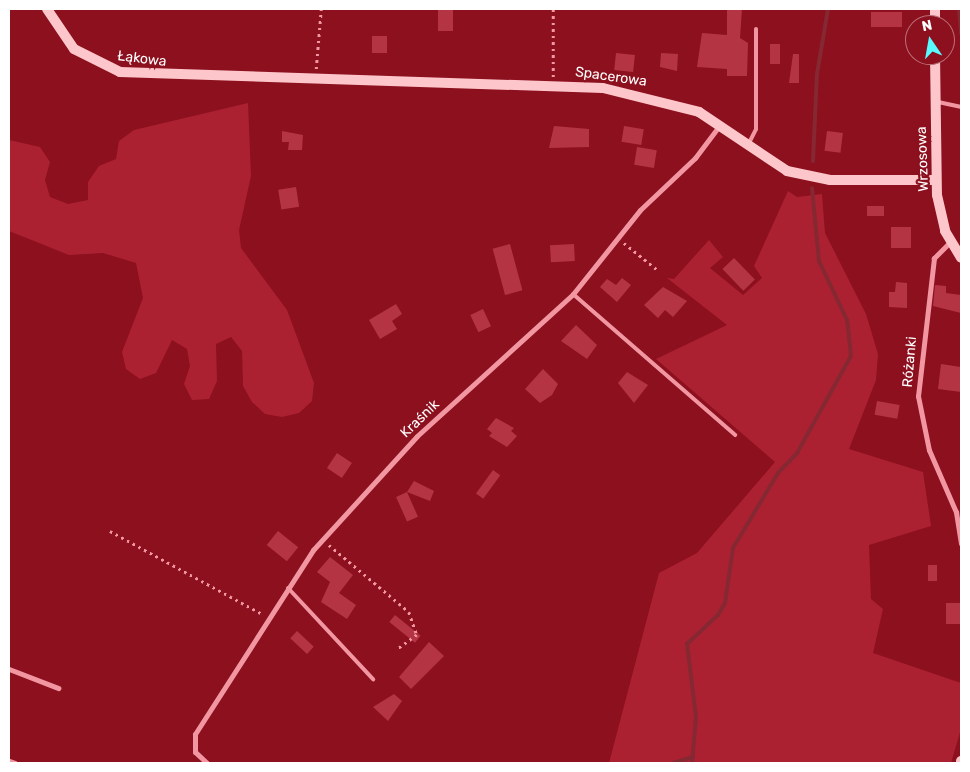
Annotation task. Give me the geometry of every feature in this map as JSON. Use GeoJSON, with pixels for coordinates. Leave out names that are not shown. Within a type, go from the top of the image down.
{"type":"FeatureCollection","features":[{"type":"Feature","properties":{"kind":"street","name":"Łąkowa"},"geometry":{"type":"LineString","coordinates":[[47,9],[74,49],[105,67],[167,76],[260,75]]}},
{"type":"Feature","properties":{"kind":"street","name":"Wrzosowa"},"geometry":{"type":"LineString","coordinates":[[935,65],[936,180],[941,219],[950,242],[961,258]]}},
{"type":"Feature","properties":{"kind":"street","name":"Spacerowa"},"geometry":{"type":"LineString","coordinates":[[260,75],[553,83],[603,88],[683,104],[720,126],[773,164],[811,177],[936,180]]}},
{"type":"Feature","properties":{"kind":"street","name":"Kraśnik"},"geometry":{"type":"LineString","coordinates":[[206,763],[195,752],[195,734],[287,587],[322,539],[417,436],[573,294],[617,238],[695,158],[720,126]]}},
{"type":"Feature","properties":{"kind":"street","name":"Różanki"},"geometry":{"type":"LineString","coordinates":[[950,242],[934,258],[918,396],[930,450],[956,512],[961,544]]}},
{"type":"Feature","properties":{"kind":"street"},"geometry":{"type":"LineString","coordinates":[[9,669],[58,688]]}},
{"type":"Feature","properties":{"kind":"street"},"geometry":{"type":"LineString","coordinates":[[9,761],[15,763]]}},
{"type":"Feature","properties":{"kind":"lane"},"geometry":{"type":"LineString","coordinates":[[747,147],[756,129],[756,29]]}},
{"type":"Feature","properties":{"kind":"lane"},"geometry":{"type":"LineString","coordinates":[[935,102],[961,107]]}},
{"type":"Feature","properties":{"kind":"lane"},"geometry":{"type":"LineString","coordinates":[[573,294],[735,435]]}},
{"type":"Feature","properties":{"kind":"lane"},"geometry":{"type":"LineString","coordinates":[[287,587],[373,680]]}},
{"type":"Feature","properties":{"kind":"path"},"geometry":{"type":"LineString","coordinates":[[316,78],[320,9]]}},
{"type":"Feature","properties":{"kind":"path"},"geometry":{"type":"LineString","coordinates":[[553,83],[554,9]]}},
{"type":"Feature","properties":{"kind":"path"},"geometry":{"type":"LineString","coordinates":[[617,238],[659,271]]}},
{"type":"Feature","properties":{"kind":"path"},"geometry":{"type":"LineString","coordinates":[[110,531],[268,617]]}},
{"type":"Feature","properties":{"kind":"path"},"geometry":{"type":"LineString","coordinates":[[322,539],[409,612],[417,635],[398,649]]}},
{"type":"Feature","properties":{"kind":"shaded area"},"geometry":{"type":"Polygon","coordinates":[[[248,103],[251,176],[239,230],[241,248],[287,310],[314,383],[312,401],[299,413],[282,417],[265,414],[252,402],[243,386],[242,351],[231,337],[216,344],[217,381],[209,399],[192,400],[184,384],[190,366],[187,349],[172,340],[156,373],[140,379],[126,369],[122,352],[143,298],[136,263],[103,253],[69,255],[9,231],[9,140],[40,147],[50,162],[45,180],[50,197],[68,204],[88,200],[88,182],[99,166],[116,159],[119,141],[134,130],[248,103]]]}},
{"type":"Feature","properties":{"kind":"shaded area"},"geometry":{"type":"Polygon","coordinates":[[[788,191],[797,197],[822,194],[825,233],[866,314],[878,354],[876,380],[849,449],[923,472],[931,526],[869,545],[871,599],[883,609],[873,653],[961,683],[961,729],[951,763],[609,763],[659,573],[697,553],[775,462],[656,359],[727,325],[667,278],[674,279],[709,240],[723,257],[710,268],[743,295],[762,278],[754,266],[788,191]]]}},
{"type":"Feature","properties":{"kind":"building"},"geometry":{"type":"Polygon","coordinates":[[[438,9],[453,9],[453,31],[438,31],[438,9]]]}},
{"type":"Feature","properties":{"kind":"building"},"geometry":{"type":"Polygon","coordinates":[[[727,9],[742,9],[740,38],[748,43],[747,76],[727,76],[727,69],[697,67],[702,33],[727,35],[727,9]]]}},
{"type":"Feature","properties":{"kind":"building"},"geometry":{"type":"Polygon","coordinates":[[[871,12],[902,12],[902,27],[871,27],[871,12]]]}},
{"type":"Feature","properties":{"kind":"building"},"geometry":{"type":"Polygon","coordinates":[[[372,36],[387,36],[387,53],[372,53],[372,36]]]}},
{"type":"Feature","properties":{"kind":"building"},"geometry":{"type":"Polygon","coordinates":[[[770,44],[780,44],[780,64],[770,64],[770,44]]]}},
{"type":"Feature","properties":{"kind":"building"},"geometry":{"type":"Polygon","coordinates":[[[616,53],[635,55],[633,72],[614,70],[616,53]]]}},
{"type":"Feature","properties":{"kind":"building"},"geometry":{"type":"Polygon","coordinates":[[[661,53],[678,54],[677,71],[660,67],[661,53]]]}},
{"type":"Feature","properties":{"kind":"building"},"geometry":{"type":"Polygon","coordinates":[[[793,54],[799,54],[799,83],[789,83],[793,54]]]}},
{"type":"Feature","properties":{"kind":"building"},"geometry":{"type":"Polygon","coordinates":[[[554,126],[589,129],[589,147],[549,148],[554,126]]]}},
{"type":"Feature","properties":{"kind":"building"},"geometry":{"type":"Polygon","coordinates":[[[624,126],[644,129],[641,145],[621,142],[624,126]]]}},
{"type":"Feature","properties":{"kind":"building"},"geometry":{"type":"Polygon","coordinates":[[[282,131],[303,135],[302,150],[288,150],[289,142],[282,142],[282,131]]]}},
{"type":"Feature","properties":{"kind":"building"},"geometry":{"type":"Polygon","coordinates":[[[827,131],[843,133],[840,153],[825,151],[827,131]]]}},
{"type":"Feature","properties":{"kind":"building"},"geometry":{"type":"Polygon","coordinates":[[[637,147],[657,150],[654,168],[634,165],[637,147]]]}},
{"type":"Feature","properties":{"kind":"building"},"geometry":{"type":"Polygon","coordinates":[[[296,187],[299,207],[281,210],[278,190],[296,187]]]}},
{"type":"Feature","properties":{"kind":"building"},"geometry":{"type":"Polygon","coordinates":[[[867,206],[884,206],[884,216],[867,216],[867,206]]]}},
{"type":"Feature","properties":{"kind":"building"},"geometry":{"type":"Polygon","coordinates":[[[891,227],[911,227],[911,248],[891,248],[891,227]]]}},
{"type":"Feature","properties":{"kind":"building"},"geometry":{"type":"Polygon","coordinates":[[[510,244],[522,290],[505,295],[493,249],[510,244]]]}},
{"type":"Feature","properties":{"kind":"building"},"geometry":{"type":"Polygon","coordinates":[[[574,244],[575,261],[551,262],[550,245],[574,244]]]}},
{"type":"Feature","properties":{"kind":"building"},"geometry":{"type":"Polygon","coordinates":[[[734,258],[755,280],[743,291],[722,269],[734,258]]]}},
{"type":"Feature","properties":{"kind":"building"},"geometry":{"type":"Polygon","coordinates":[[[622,278],[631,285],[617,302],[600,287],[607,279],[616,285],[622,278]]]}},
{"type":"Feature","properties":{"kind":"building"},"geometry":{"type":"Polygon","coordinates":[[[896,282],[907,283],[907,308],[889,307],[889,292],[895,292],[896,282]]]}},
{"type":"Feature","properties":{"kind":"building"},"geometry":{"type":"Polygon","coordinates":[[[935,285],[946,286],[946,293],[961,295],[961,313],[933,306],[935,285]]]}},
{"type":"Feature","properties":{"kind":"building"},"geometry":{"type":"Polygon","coordinates":[[[663,287],[687,301],[673,317],[665,310],[658,318],[644,305],[663,287]]]}},
{"type":"Feature","properties":{"kind":"building"},"geometry":{"type":"Polygon","coordinates":[[[396,304],[402,314],[392,321],[397,329],[380,339],[369,320],[396,304]]]}},
{"type":"Feature","properties":{"kind":"building"},"geometry":{"type":"Polygon","coordinates":[[[483,309],[491,326],[478,332],[470,315],[483,309]]]}},
{"type":"Feature","properties":{"kind":"building"},"geometry":{"type":"Polygon","coordinates":[[[576,325],[597,345],[587,359],[561,341],[576,325]]]}},
{"type":"Feature","properties":{"kind":"building"},"geometry":{"type":"Polygon","coordinates":[[[941,364],[961,367],[961,392],[938,389],[941,364]]]}},
{"type":"Feature","properties":{"kind":"building"},"geometry":{"type":"Polygon","coordinates":[[[543,369],[558,384],[552,395],[540,403],[525,389],[543,369]]]}},
{"type":"Feature","properties":{"kind":"building"},"geometry":{"type":"Polygon","coordinates":[[[627,372],[648,385],[634,403],[618,383],[627,372]]]}},
{"type":"Feature","properties":{"kind":"building"},"geometry":{"type":"Polygon","coordinates":[[[877,401],[900,405],[897,419],[875,415],[877,401]]]}},
{"type":"Feature","properties":{"kind":"building"},"geometry":{"type":"Polygon","coordinates":[[[496,418],[514,428],[511,431],[517,436],[507,447],[489,436],[492,433],[487,429],[496,418]]]}},
{"type":"Feature","properties":{"kind":"building"},"geometry":{"type":"Polygon","coordinates":[[[337,453],[352,463],[342,478],[327,468],[337,453]]]}},
{"type":"Feature","properties":{"kind":"building"},"geometry":{"type":"Polygon","coordinates":[[[493,470],[500,475],[483,499],[476,493],[493,470]]]}},
{"type":"Feature","properties":{"kind":"building"},"geometry":{"type":"Polygon","coordinates":[[[414,481],[434,491],[430,501],[407,492],[414,481]]]}},
{"type":"Feature","properties":{"kind":"building"},"geometry":{"type":"Polygon","coordinates":[[[407,492],[418,517],[407,522],[396,497],[407,492]]]}},
{"type":"Feature","properties":{"kind":"building"},"geometry":{"type":"Polygon","coordinates":[[[278,531],[298,547],[287,561],[267,545],[278,531]]]}},
{"type":"Feature","properties":{"kind":"building"},"geometry":{"type":"Polygon","coordinates":[[[330,557],[353,575],[339,593],[356,605],[347,619],[321,602],[330,582],[317,572],[330,557]]]}},
{"type":"Feature","properties":{"kind":"building"},"geometry":{"type":"Polygon","coordinates":[[[928,565],[937,565],[937,581],[928,581],[928,565]]]}},
{"type":"Feature","properties":{"kind":"building"},"geometry":{"type":"Polygon","coordinates":[[[946,603],[961,603],[961,624],[946,624],[946,603]]]}},
{"type":"Feature","properties":{"kind":"building"},"geometry":{"type":"Polygon","coordinates":[[[395,615],[421,636],[415,643],[389,622],[395,615]]]}},
{"type":"Feature","properties":{"kind":"building"},"geometry":{"type":"Polygon","coordinates":[[[297,631],[314,647],[307,654],[290,638],[297,631]]]}},
{"type":"Feature","properties":{"kind":"building"},"geometry":{"type":"Polygon","coordinates":[[[429,642],[444,656],[411,689],[399,677],[429,642]]]}},
{"type":"Feature","properties":{"kind":"building"},"geometry":{"type":"Polygon","coordinates":[[[394,694],[402,701],[388,721],[373,707],[394,694]]]}},
{"type":"Feature","properties":{"kind":"waterway"},"geometry":{"type":"LineString","coordinates":[[813,161],[817,74],[828,9]]}},
{"type":"Feature","properties":{"kind":"waterway"},"geometry":{"type":"LineString","coordinates":[[959,9],[961,34]]}},
{"type":"Feature","properties":{"kind":"waterway"},"geometry":{"type":"LineString","coordinates":[[692,763],[696,717],[687,644],[718,615],[725,603],[733,548],[778,473],[797,453],[851,356],[847,320],[819,261],[812,188]]}},
{"type":"Feature","properties":{"kind":"waterway"},"geometry":{"type":"LineString","coordinates":[[673,763],[693,757]]}}]}
